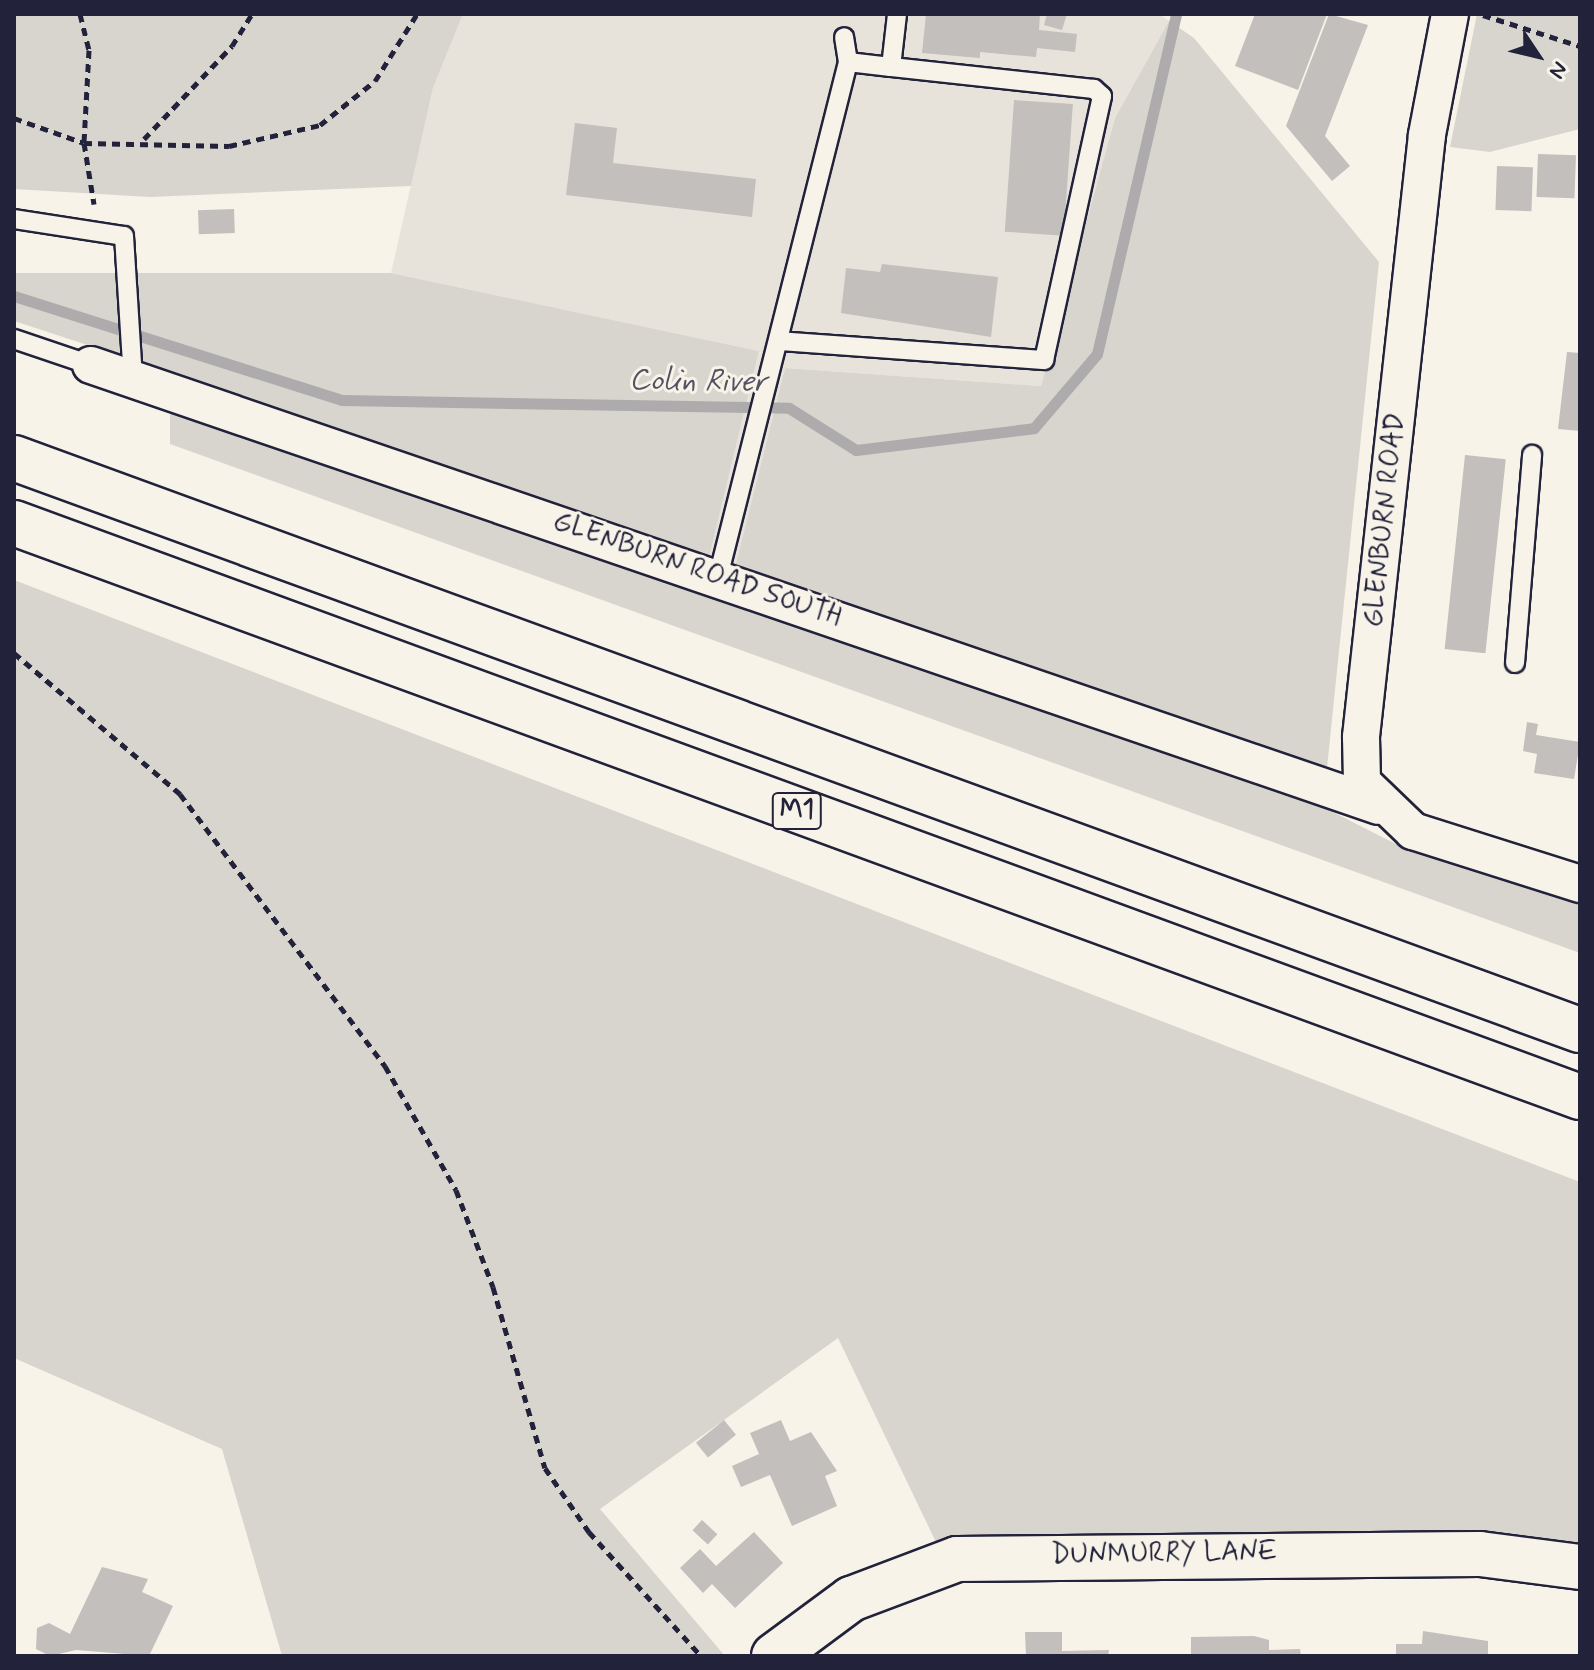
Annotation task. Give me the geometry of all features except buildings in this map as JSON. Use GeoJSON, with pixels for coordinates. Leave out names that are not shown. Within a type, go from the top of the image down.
{"type":"FeatureCollection","features":[{"type":"Feature","properties":{"kind":"main road","name":"M1"},"geometry":{"type":"LineString","coordinates":[[14,458],[1580,1030]]}},
{"type":"Feature","properties":{"kind":"main road","name":"M1"},"geometry":{"type":"LineString","coordinates":[[14,523],[1580,1097]]}},
{"type":"Feature","properties":{"kind":"main road","name":"DUNMURRY LANE"},"geometry":{"type":"LineString","coordinates":[[774,1656],[851,1599],[957,1559],[1480,1554],[1580,1567]]}},
{"type":"Feature","properties":{"kind":"street","name":"GLENBURN ROAD"},"geometry":{"type":"LineString","coordinates":[[1450,14],[1427,135],[1361,737],[1362,782],[1379,806],[1413,831],[1580,884]]}},
{"type":"Feature","properties":{"kind":"street","name":"GLENBURN ROAD SOUTH"},"geometry":{"type":"LineString","coordinates":[[91,365],[132,367],[718,577],[1379,806]]}},
{"type":"Feature","properties":{"kind":"lane"},"geometry":{"type":"LineString","coordinates":[[891,67],[897,14]]}},
{"type":"Feature","properties":{"kind":"lane"},"geometry":{"type":"LineString","coordinates":[[718,577],[848,62],[844,37]]}},
{"type":"Feature","properties":{"kind":"lane"},"geometry":{"type":"LineString","coordinates":[[779,341],[1044,360],[1102,96],[1094,89],[848,62]]}},
{"type":"Feature","properties":{"kind":"lane"},"geometry":{"type":"LineString","coordinates":[[14,219],[124,236],[132,367]]}},
{"type":"Feature","properties":{"kind":"lane","name":"GLENBURN ROAD SOUTH"},"geometry":{"type":"LineString","coordinates":[[14,339],[91,365]]}},
{"type":"Feature","properties":{"kind":"lane"},"geometry":{"type":"LineString","coordinates":[[1515,663],[1532,455]]}},
{"type":"Feature","properties":{"kind":"path"},"geometry":{"type":"LineString","coordinates":[[80,14],[89,50],[84,143],[99,232]]}},
{"type":"Feature","properties":{"kind":"path"},"geometry":{"type":"LineString","coordinates":[[143,140],[232,46],[252,14]]}},
{"type":"Feature","properties":{"kind":"path"},"geometry":{"type":"LineString","coordinates":[[14,118],[84,143],[143,140],[229,146],[320,125],[375,81],[417,14]]}},
{"type":"Feature","properties":{"kind":"path"},"geometry":{"type":"LineString","coordinates":[[1479,14],[1580,46]]}},
{"type":"Feature","properties":{"kind":"path"},"geometry":{"type":"LineString","coordinates":[[14,653],[180,794],[385,1066],[456,1190],[493,1287],[545,1468],[589,1532],[701,1656]]}},
{"type":"Feature","properties":{"kind":"shaded area"},"geometry":{"type":"Polygon","coordinates":[[[14,14],[463,14],[433,88],[411,186],[150,197],[14,189],[14,14]]]}},
{"type":"Feature","properties":{"kind":"shaded area"},"geometry":{"type":"Polygon","coordinates":[[[463,14],[1159,14],[1169,21],[1115,118],[1041,386],[785,368],[734,571],[708,562],[759,351],[391,273],[433,88],[463,14]]]}},
{"type":"Feature","properties":{"kind":"shaded area"},"geometry":{"type":"Polygon","coordinates":[[[1477,14],[1580,14],[1580,129],[1490,152],[1450,147],[1477,14]]]}},
{"type":"Feature","properties":{"kind":"shaded area"},"geometry":{"type":"Polygon","coordinates":[[[1169,21],[1194,38],[1379,262],[1323,807],[1394,843],[1580,905],[1580,953],[170,444],[170,372],[14,321],[14,273],[391,273],[759,351],[708,562],[734,571],[785,368],[1041,386],[1115,118],[1169,21]]]}},
{"type":"Feature","properties":{"kind":"shaded area"},"geometry":{"type":"Polygon","coordinates":[[[14,580],[1580,1182],[1580,1567],[946,1563],[838,1338],[600,1509],[725,1656],[282,1656],[222,1449],[14,1358],[14,580]]]}},
{"type":"Feature","properties":{"kind":"waterway","name":"Colin River"},"geometry":{"type":"LineString","coordinates":[[14,296],[342,400],[789,408],[856,450],[1034,428],[1097,354],[1176,14]]}}]}
